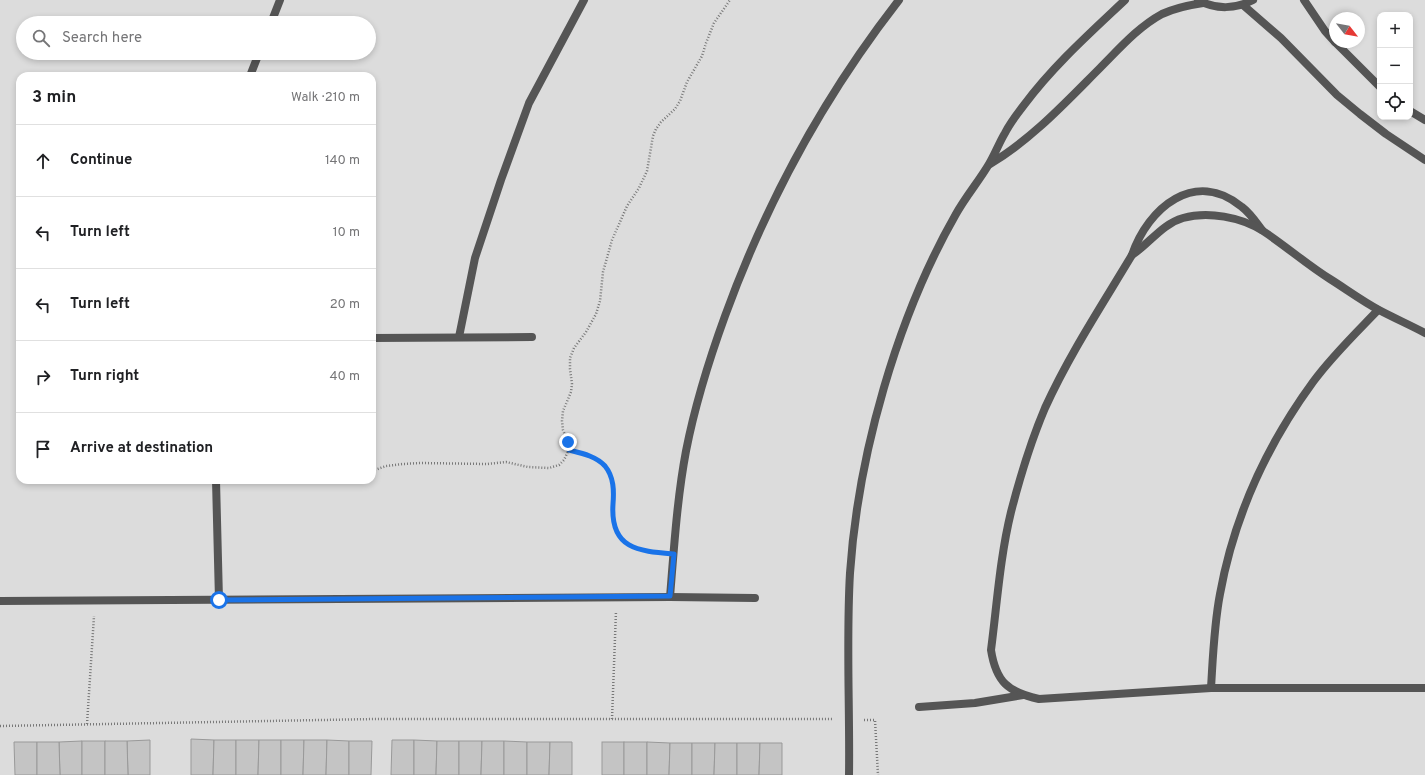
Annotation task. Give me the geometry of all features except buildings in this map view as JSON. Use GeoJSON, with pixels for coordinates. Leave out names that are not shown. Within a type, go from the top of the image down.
{"type":"FeatureCollection","features":[{"type":"Feature","properties":{"kind":"street"},"geometry":{"type":"LineString","coordinates":[[274,16],[280,0]]}},
{"type":"Feature","properties":{"kind":"street"},"geometry":{"type":"LineString","coordinates":[[459,337],[475,258],[529,103],[584,0]]}},
{"type":"Feature","properties":{"kind":"street"},"geometry":{"type":"LineString","coordinates":[[670,596],[678,509],[686,451],[699,398],[716,341],[740,279],[776,197],[807,138],[854,62],[899,0]]}},
{"type":"Feature","properties":{"kind":"street"},"geometry":{"type":"LineString","coordinates":[[849,775],[847,638],[850,572],[858,505],[870,440],[888,375],[910,312],[956,213],[989,164],[1008,127],[1047,76],[1126,0]]}},
{"type":"Feature","properties":{"kind":"street"},"geometry":{"type":"LineString","coordinates":[[989,164],[1009,152],[1065,103],[1146,24],[1183,6],[1201,1],[1216,6],[1230,7],[1243,5],[1253,0]]}},
{"type":"Feature","properties":{"kind":"street"},"geometry":{"type":"LineString","coordinates":[[1304,0],[1329,35]]}},
{"type":"Feature","properties":{"kind":"street"},"geometry":{"type":"LineString","coordinates":[[1243,5],[1281,38],[1337,95],[1386,134],[1425,160]]}},
{"type":"Feature","properties":{"kind":"street"},"geometry":{"type":"LineString","coordinates":[[1341,48],[1377,84]]}},
{"type":"Feature","properties":{"kind":"street"},"geometry":{"type":"LineString","coordinates":[[252,72],[256,60]]}},
{"type":"Feature","properties":{"kind":"street"},"geometry":{"type":"LineString","coordinates":[[1413,112],[1425,120]]}},
{"type":"Feature","properties":{"kind":"street"},"geometry":{"type":"LineString","coordinates":[[1425,333],[1378,310],[1313,268],[1262,230],[1241,206],[1222,194],[1210,191],[1198,191],[1186,193],[1175,198],[1151,219],[1143,230],[1136,242],[1132,255],[1068,364],[1046,408],[1031,448],[1011,512],[1004,549],[991,650],[993,662],[998,674],[1005,684],[1015,692],[1038,699],[1211,688],[1425,688]]}},
{"type":"Feature","properties":{"kind":"street"},"geometry":{"type":"LineString","coordinates":[[1132,255],[1171,223],[1193,216],[1223,217],[1262,230]]}},
{"type":"Feature","properties":{"kind":"street"},"geometry":{"type":"LineString","coordinates":[[1211,688],[1213,641],[1220,594],[1230,548],[1245,504],[1264,461],[1287,420],[1314,381],[1344,345],[1378,310]]}},
{"type":"Feature","properties":{"kind":"street"},"geometry":{"type":"LineString","coordinates":[[376,338],[532,337]]}},
{"type":"Feature","properties":{"kind":"street"},"geometry":{"type":"LineString","coordinates":[[216,484],[219,600]]}},
{"type":"Feature","properties":{"kind":"street"},"geometry":{"type":"LineString","coordinates":[[0,601],[670,596],[755,598]]}},
{"type":"Feature","properties":{"kind":"street"},"geometry":{"type":"LineString","coordinates":[[919,707],[975,703],[1023,695]]}},
{"type":"Feature","properties":{"kind":"path"},"geometry":{"type":"LineString","coordinates":[[376,470],[386,466],[420,463],[487,464],[506,462],[549,468],[559,465],[564,460],[569,450],[562,421],[563,411],[571,392],[572,384],[570,358],[574,348],[586,332],[596,314],[600,301],[603,272],[612,240],[627,206],[639,188],[647,171],[653,136],[656,129],[675,109],[680,101],[687,82],[702,56],[714,23],[730,0]]}},
{"type":"Feature","properties":{"kind":"path"},"geometry":{"type":"LineString","coordinates":[[569,450],[598,460],[605,466],[610,474],[614,493],[612,515],[615,528],[622,539],[633,548],[645,552],[674,554]]}},
{"type":"Feature","properties":{"kind":"path"},"geometry":{"type":"LineString","coordinates":[[612,719],[616,597]]}},
{"type":"Feature","properties":{"kind":"path"},"geometry":{"type":"LineString","coordinates":[[88,725],[95,601]]}},
{"type":"Feature","properties":{"kind":"path"},"geometry":{"type":"LineString","coordinates":[[0,726],[375,719],[875,720],[878,775]]}},
{"type":"Feature","properties":{"kind":"shaded area"},"geometry":{"type":"Polygon","coordinates":[[[0,0],[1425,0],[1425,775],[0,775],[0,0]]]}},
{"type":"Feature","properties":{"kind":"route"},"geometry":{"type":"LineString","coordinates":[[219,600],[670,596],[674,554],[645,552],[633,548],[622,539],[615,528],[612,515],[614,493],[610,474],[605,466],[598,460],[569,450],[568,442]]}}]}
